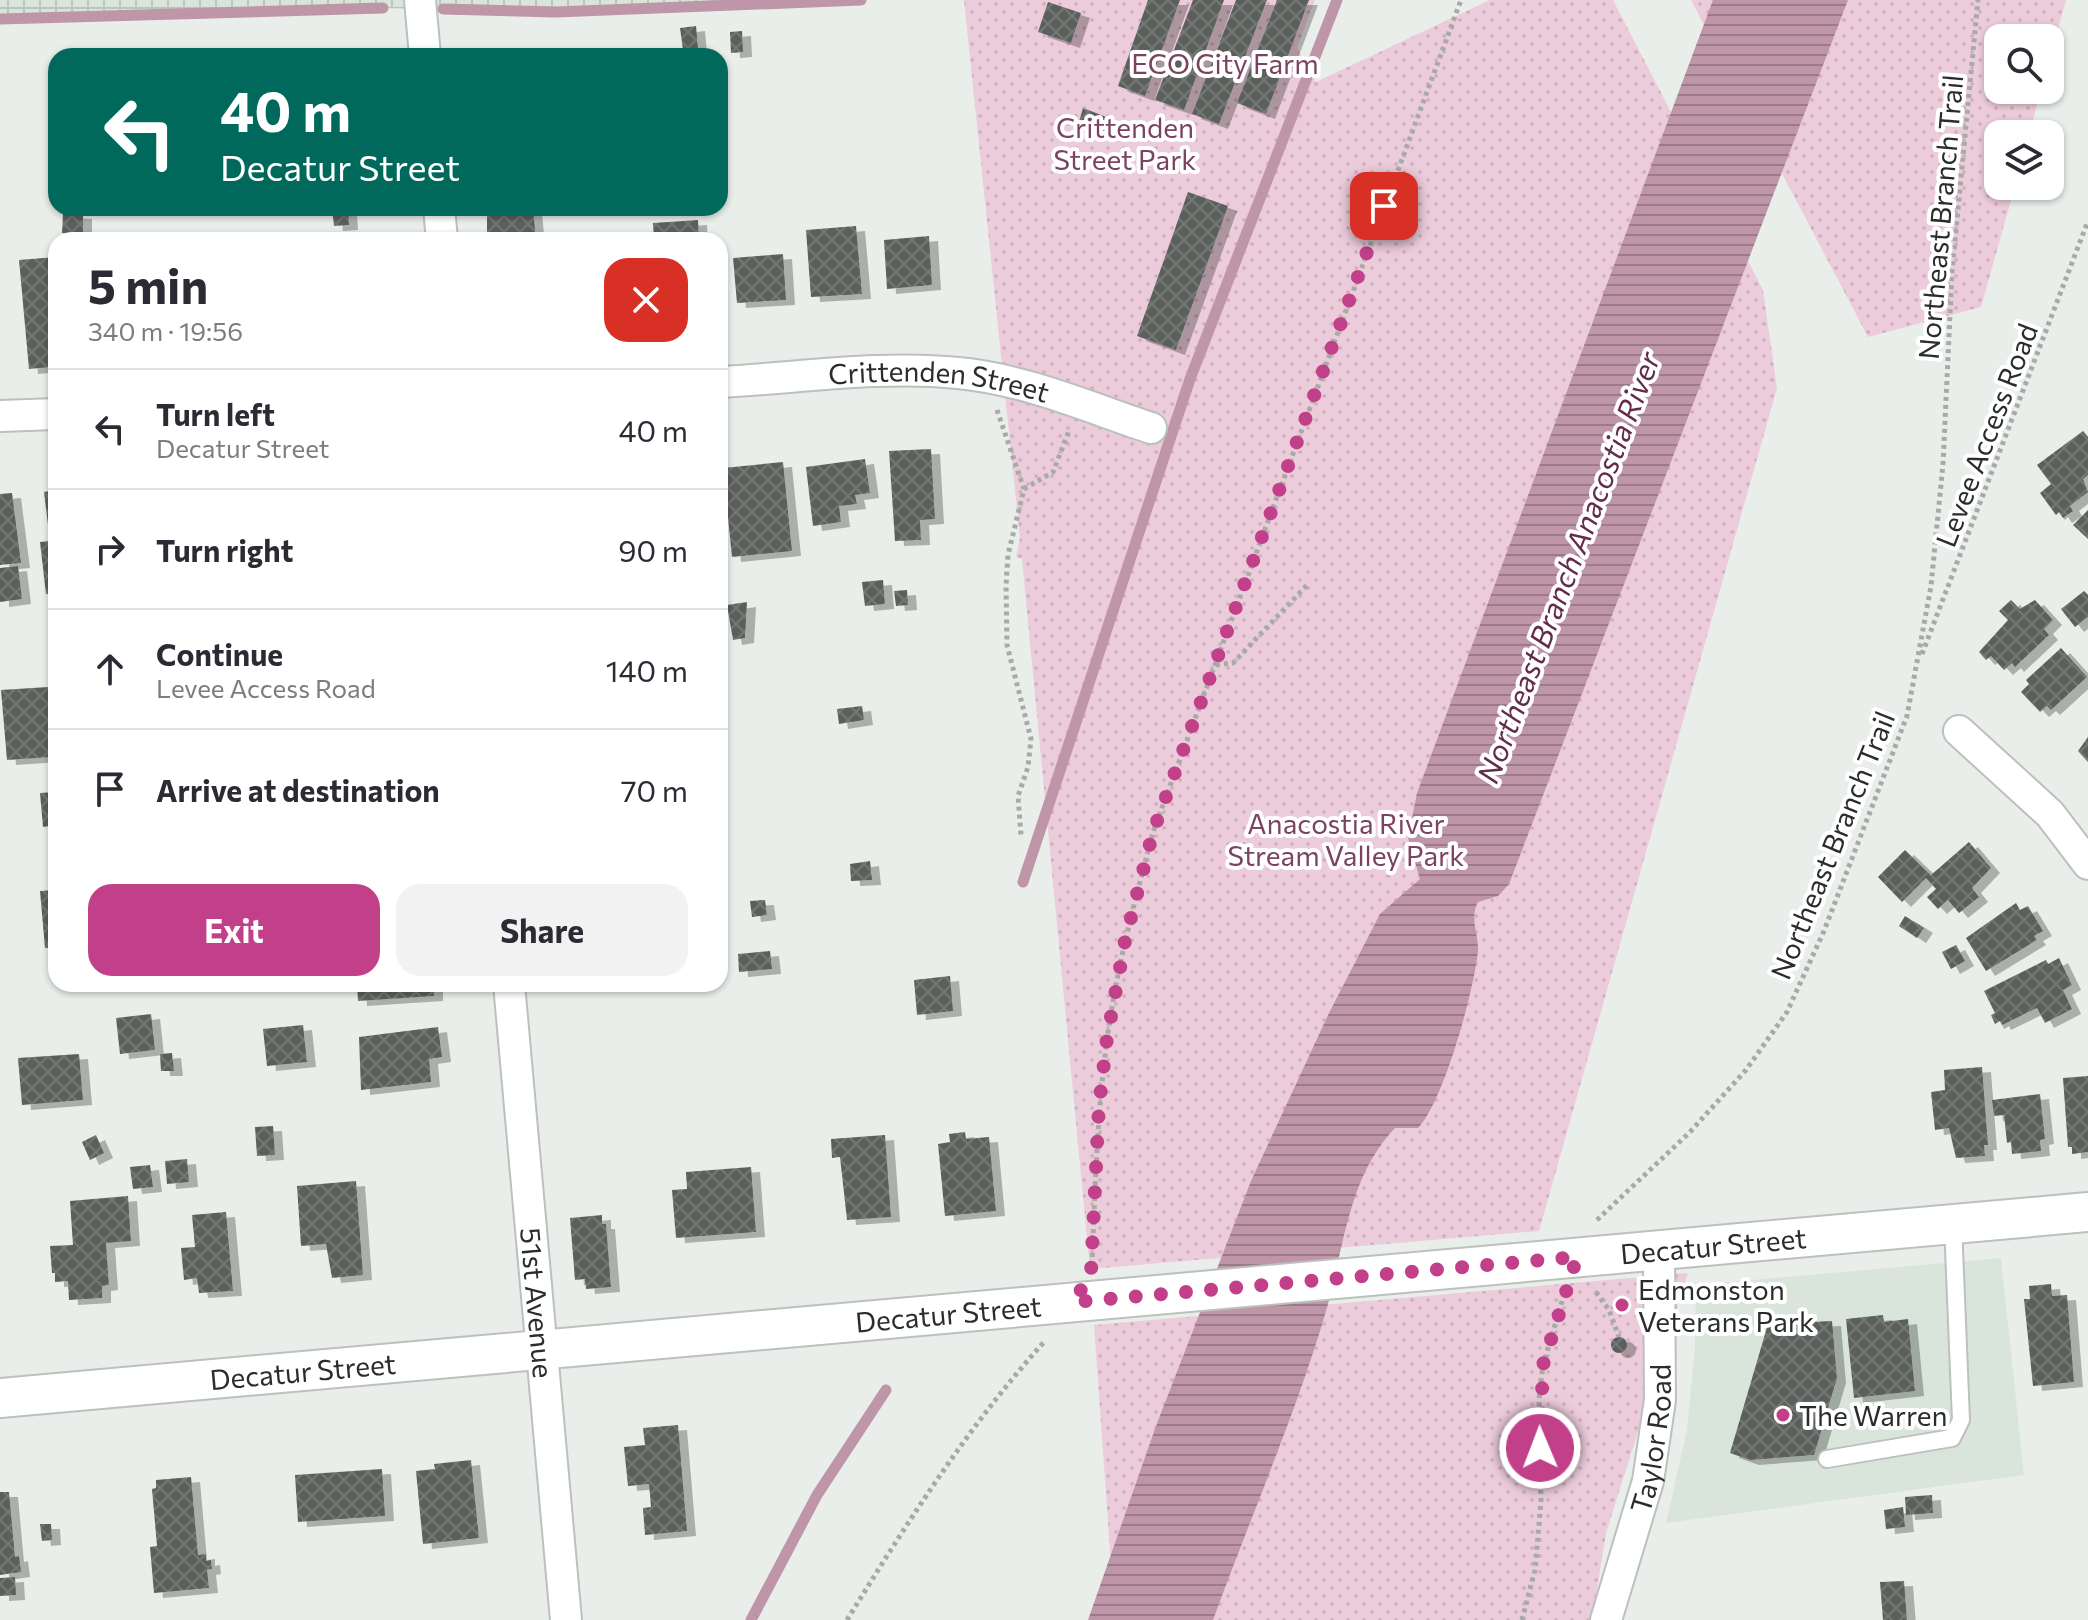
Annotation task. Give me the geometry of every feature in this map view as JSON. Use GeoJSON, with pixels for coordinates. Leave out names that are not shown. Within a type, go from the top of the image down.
{"type":"FeatureCollection","features":[{"type":"Feature","properties":{"kind":"street"},"geometry":{"type":"LineString","coordinates":[[420,0],[424,48]]}},
{"type":"Feature","properties":{"kind":"street","name":"Crittenden Street"},"geometry":{"type":"LineString","coordinates":[[728,382],[923,371],[991,378],[1151,428]]}},
{"type":"Feature","properties":{"kind":"street"},"geometry":{"type":"LineString","coordinates":[[0,416],[48,414]]}},
{"type":"Feature","properties":{"kind":"street"},"geometry":{"type":"LineString","coordinates":[[1959,731],[2016,779],[2050,814],[2088,864]]}},
{"type":"Feature","properties":{"kind":"street","name":"51st Avenue"},"geometry":{"type":"LineString","coordinates":[[510,992],[566,1620]]}},
{"type":"Feature","properties":{"kind":"street","name":"Decatur Street"},"geometry":{"type":"LineString","coordinates":[[0,1398],[1483,1265],[1585,1273],[1659,1250],[2088,1212]]}},
{"type":"Feature","properties":{"kind":"street","name":"Taylor Road"},"geometry":{"type":"LineString","coordinates":[[1606,1620],[1648,1481],[1660,1400],[1659,1250]]}},
{"type":"Feature","properties":{"kind":"lane"},"geometry":{"type":"LineString","coordinates":[[1827,1459],[1952,1438],[1961,1420],[1953,1224]]}},
{"type":"Feature","properties":{"kind":"path"},"geometry":{"type":"LineString","coordinates":[[847,1620],[917,1506],[1074,1302],[1091,1272],[1099,1106],[1125,941],[1153,832],[1461,0]]}},
{"type":"Feature","properties":{"kind":"path","name":"Northeast Branch Trail"},"geometry":{"type":"LineString","coordinates":[[1522,1620],[1535,1570],[1541,1501],[1539,1399],[1543,1365],[1585,1273],[1605,1209],[1689,1133],[1746,1070],[1787,1012],[1824,931],[1907,716],[1931,586],[1943,464],[1952,272],[1978,0]]}},
{"type":"Feature","properties":{"kind":"path","name":"Levee Access Road"},"geometry":{"type":"LineString","coordinates":[[1919,663],[2088,221]]}},
{"type":"Feature","properties":{"kind":"path"},"geometry":{"type":"LineString","coordinates":[[991,378],[999,423],[1024,489],[1008,555],[1006,585],[1007,645],[1031,739],[1028,767],[1018,796],[1021,835]]}},
{"type":"Feature","properties":{"kind":"path"},"geometry":{"type":"LineString","coordinates":[[1024,489],[1053,472],[1077,403]]}},
{"type":"Feature","properties":{"kind":"path"},"geometry":{"type":"LineString","coordinates":[[1216,665],[1233,663],[1309,583]]}},
{"type":"Feature","properties":{"kind":"path"},"geometry":{"type":"LineString","coordinates":[[1585,1273],[1609,1310],[1619,1337]]}},
{"type":"Feature","properties":{"kind":"shaded area"},"geometry":{"type":"Polygon","coordinates":[[[0,0],[850,0],[556,12],[383,8],[0,19],[0,0]]]}},
{"type":"Feature","properties":{"kind":"shaded area"},"geometry":{"type":"Polygon","coordinates":[[[2001,1258],[2024,1475],[1666,1523],[1687,1430],[1695,1347],[1696,1285],[2001,1258]]]}},
{"type":"Feature","properties":{"kind":"green space","name":"Anacostia River Stream Valley Park"},"geometry":{"type":"Polygon","coordinates":[[[964,0],[1315,0],[1297,48],[1316,82],[1490,0],[1613,0],[1763,290],[1777,388],[1539,1231],[1090,1269],[1022,559],[1016,557],[1020,538],[964,0]]]}},
{"type":"Feature","properties":{"kind":"green space"},"geometry":{"type":"Polygon","coordinates":[[[1691,0],[2066,0],[2059,24],[1984,24],[1984,104],[2037,104],[2033,120],[1984,120],[1984,200],[2011,200],[1981,307],[1868,337],[1691,0]]]}},
{"type":"Feature","properties":{"kind":"green space"},"geometry":{"type":"Polygon","coordinates":[[[1688,1273],[1606,1533],[1592,1620],[1115,1620],[1094,1325],[1688,1273]]]}},
{"type":"Feature","properties":{"kind":"water","name":"Northeast Branch Anacostia River"},"geometry":{"type":"Polygon","coordinates":[[[1713,0],[1848,0],[1509,884],[1498,896],[1478,902],[1475,908],[1478,951],[1475,969],[1464,1017],[1438,1094],[1418,1128],[1395,1128],[1379,1148],[1356,1193],[1312,1356],[1213,1620],[1088,1620],[1156,1426],[1251,1181],[1329,1013],[1380,914],[1420,879],[1408,838],[1417,793],[1713,0]]]}},
{"type":"Feature","properties":{"kind":"building"},"geometry":{"type":"Polygon","coordinates":[[[1148,0],[1180,0],[1145,96],[1118,86],[1148,0]]]}},
{"type":"Feature","properties":{"kind":"building"},"geometry":{"type":"Polygon","coordinates":[[[1193,0],[1224,0],[1184,110],[1155,100],[1193,0]]]}},
{"type":"Feature","properties":{"kind":"building"},"geometry":{"type":"Polygon","coordinates":[[[1236,0],[1267,0],[1219,124],[1192,114],[1236,0]]]}},
{"type":"Feature","properties":{"kind":"building"},"geometry":{"type":"Polygon","coordinates":[[[1277,0],[1309,0],[1266,114],[1237,103],[1277,0]]]}},
{"type":"Feature","properties":{"kind":"building"},"geometry":{"type":"Polygon","coordinates":[[[1048,2],[1081,13],[1071,43],[1038,32],[1048,2]]]}},
{"type":"Feature","properties":{"kind":"building"},"geometry":{"type":"Polygon","coordinates":[[[696,26],[698,48],[683,48],[680,28],[696,26]]]}},
{"type":"Feature","properties":{"kind":"building"},"geometry":{"type":"Polygon","coordinates":[[[742,31],[743,52],[731,53],[730,32],[742,31]]]}},
{"type":"Feature","properties":{"kind":"building"},"geometry":{"type":"Polygon","coordinates":[[[1083,108],[1122,123],[1118,136],[1079,122],[1083,108]]]}},
{"type":"Feature","properties":{"kind":"building"},"geometry":{"type":"Polygon","coordinates":[[[1188,192],[1228,206],[1176,350],[1137,336],[1188,192]]]}},
{"type":"Feature","properties":{"kind":"building"},"geometry":{"type":"Polygon","coordinates":[[[63,216],[83,216],[83,232],[62,232],[63,216]]]}},
{"type":"Feature","properties":{"kind":"building"},"geometry":{"type":"Polygon","coordinates":[[[333,216],[348,216],[349,225],[334,226],[333,216]]]}},
{"type":"Feature","properties":{"kind":"building"},"geometry":{"type":"Polygon","coordinates":[[[487,216],[534,216],[535,232],[487,232],[487,216]]]}},
{"type":"Feature","properties":{"kind":"building"},"geometry":{"type":"Polygon","coordinates":[[[698,220],[699,232],[654,232],[653,223],[698,220]]]}},
{"type":"Feature","properties":{"kind":"building"},"geometry":{"type":"Polygon","coordinates":[[[856,226],[862,294],[811,297],[806,230],[856,226]]]}},
{"type":"Feature","properties":{"kind":"building"},"geometry":{"type":"Polygon","coordinates":[[[929,236],[932,285],[887,289],[884,240],[929,236]]]}},
{"type":"Feature","properties":{"kind":"building"},"geometry":{"type":"Polygon","coordinates":[[[783,254],[786,300],[737,303],[733,258],[783,254]]]}},
{"type":"Feature","properties":{"kind":"building"},"geometry":{"type":"Polygon","coordinates":[[[48,258],[48,367],[29,369],[19,260],[48,258]]]}},
{"type":"Feature","properties":{"kind":"building"},"geometry":{"type":"Polygon","coordinates":[[[2083,431],[2088,437],[2088,475],[2083,479],[2088,492],[2070,506],[2073,511],[2063,518],[2059,512],[2056,515],[2040,493],[2051,484],[2037,465],[2083,431]]]}},
{"type":"Feature","properties":{"kind":"building"},"geometry":{"type":"Polygon","coordinates":[[[931,449],[935,519],[920,520],[921,540],[895,541],[889,451],[931,449]]]}},
{"type":"Feature","properties":{"kind":"building"},"geometry":{"type":"Polygon","coordinates":[[[865,459],[870,493],[855,495],[857,504],[839,506],[841,522],[813,526],[806,467],[865,459]]]}},
{"type":"Feature","properties":{"kind":"building"},"geometry":{"type":"Polygon","coordinates":[[[783,462],[792,551],[732,557],[728,468],[783,462]]]}},
{"type":"Feature","properties":{"kind":"building"},"geometry":{"type":"Polygon","coordinates":[[[48,491],[48,525],[44,492],[48,491]]]}},
{"type":"Feature","properties":{"kind":"building"},"geometry":{"type":"Polygon","coordinates":[[[12,493],[21,563],[0,565],[0,494],[12,493]]]}},
{"type":"Feature","properties":{"kind":"building"},"geometry":{"type":"Polygon","coordinates":[[[2088,510],[2088,539],[2073,525],[2088,510]]]}},
{"type":"Feature","properties":{"kind":"building"},"geometry":{"type":"Polygon","coordinates":[[[48,541],[48,594],[46,594],[40,542],[48,541]]]}},
{"type":"Feature","properties":{"kind":"building"},"geometry":{"type":"Polygon","coordinates":[[[18,566],[22,599],[0,602],[0,568],[18,566]]]}},
{"type":"Feature","properties":{"kind":"building"},"geometry":{"type":"Polygon","coordinates":[[[883,580],[885,604],[865,606],[862,582],[883,580]]]}},
{"type":"Feature","properties":{"kind":"building"},"geometry":{"type":"Polygon","coordinates":[[[907,590],[908,605],[896,606],[894,591],[907,590]]]}},
{"type":"Feature","properties":{"kind":"building"},"geometry":{"type":"Polygon","coordinates":[[[2084,591],[2088,595],[2088,617],[2075,627],[2061,609],[2084,591]]]}},
{"type":"Feature","properties":{"kind":"building"},"geometry":{"type":"Polygon","coordinates":[[[2011,600],[2020,609],[2035,600],[2053,620],[2044,629],[2049,635],[2015,667],[2012,663],[2004,670],[1991,656],[1986,660],[1979,652],[2008,620],[1999,611],[2011,600]]]}},
{"type":"Feature","properties":{"kind":"building"},"geometry":{"type":"Polygon","coordinates":[[[747,602],[745,638],[733,640],[728,605],[747,602]]]}},
{"type":"Feature","properties":{"kind":"building"},"geometry":{"type":"Polygon","coordinates":[[[2061,648],[2087,677],[2051,710],[2047,706],[2040,712],[2021,692],[2029,684],[2026,680],[2061,648]]]}},
{"type":"Feature","properties":{"kind":"building"},"geometry":{"type":"Polygon","coordinates":[[[48,687],[48,757],[7,760],[1,690],[48,687]]]}},
{"type":"Feature","properties":{"kind":"building"},"geometry":{"type":"Polygon","coordinates":[[[862,706],[864,720],[839,724],[837,709],[862,706]]]}},
{"type":"Feature","properties":{"kind":"building"},"geometry":{"type":"Polygon","coordinates":[[[2088,737],[2088,762],[2078,751],[2088,737]]]}},
{"type":"Feature","properties":{"kind":"building"},"geometry":{"type":"Polygon","coordinates":[[[48,792],[48,826],[43,827],[40,793],[48,792]]]}},
{"type":"Feature","properties":{"kind":"building"},"geometry":{"type":"Polygon","coordinates":[[[1969,842],[1991,868],[1972,888],[1979,897],[1959,913],[1948,900],[1938,909],[1927,897],[1936,889],[1926,878],[1902,902],[1878,877],[1905,850],[1931,875],[1969,842]]]}},
{"type":"Feature","properties":{"kind":"building"},"geometry":{"type":"Polygon","coordinates":[[[870,861],[872,880],[851,881],[850,864],[870,861]]]}},
{"type":"Feature","properties":{"kind":"building"},"geometry":{"type":"Polygon","coordinates":[[[48,890],[48,948],[45,948],[40,891],[48,890]]]}},
{"type":"Feature","properties":{"kind":"building"},"geometry":{"type":"Polygon","coordinates":[[[765,900],[767,915],[752,917],[750,901],[765,900]]]}},
{"type":"Feature","properties":{"kind":"building"},"geometry":{"type":"Polygon","coordinates":[[[2016,903],[2020,910],[2028,906],[2043,931],[2034,936],[2037,940],[1986,971],[1966,938],[2016,903]]]}},
{"type":"Feature","properties":{"kind":"building"},"geometry":{"type":"Polygon","coordinates":[[[1905,916],[1924,928],[1917,938],[1899,926],[1905,916]]]}},
{"type":"Feature","properties":{"kind":"building"},"geometry":{"type":"Polygon","coordinates":[[[1956,945],[1965,961],[1951,969],[1942,952],[1956,945]]]}},
{"type":"Feature","properties":{"kind":"building"},"geometry":{"type":"Polygon","coordinates":[[[770,951],[772,969],[739,972],[738,954],[770,951]]]}},
{"type":"Feature","properties":{"kind":"building"},"geometry":{"type":"Polygon","coordinates":[[[2059,958],[2072,985],[2063,990],[2072,1009],[2045,1023],[2037,1008],[2002,1025],[2000,1021],[1995,1024],[1991,1015],[1995,1013],[1984,991],[2046,960],[2048,964],[2059,958]]]}},
{"type":"Feature","properties":{"kind":"building"},"geometry":{"type":"Polygon","coordinates":[[[950,976],[953,1011],[917,1015],[914,980],[950,976]]]}},
{"type":"Feature","properties":{"kind":"building"},"geometry":{"type":"Polygon","coordinates":[[[357,992],[434,992],[434,996],[358,1001],[357,992]]]}},
{"type":"Feature","properties":{"kind":"building"},"geometry":{"type":"Polygon","coordinates":[[[151,1014],[155,1050],[120,1054],[116,1018],[151,1014]]]}},
{"type":"Feature","properties":{"kind":"building"},"geometry":{"type":"Polygon","coordinates":[[[303,1025],[307,1062],[267,1066],[263,1029],[303,1025]]]}},
{"type":"Feature","properties":{"kind":"building"},"geometry":{"type":"Polygon","coordinates":[[[438,1027],[442,1057],[429,1059],[431,1082],[361,1090],[359,1037],[438,1027]]]}},
{"type":"Feature","properties":{"kind":"building"},"geometry":{"type":"Polygon","coordinates":[[[172,1053],[174,1071],[161,1071],[160,1054],[172,1053]]]}},
{"type":"Feature","properties":{"kind":"building"},"geometry":{"type":"Polygon","coordinates":[[[79,1054],[83,1100],[22,1105],[18,1058],[79,1054]]]}},
{"type":"Feature","properties":{"kind":"building"},"geometry":{"type":"Polygon","coordinates":[[[1982,1067],[1988,1145],[1984,1145],[1985,1156],[1956,1158],[1949,1128],[1935,1130],[1931,1092],[1945,1090],[1944,1070],[1982,1067]]]}},
{"type":"Feature","properties":{"kind":"building"},"geometry":{"type":"Polygon","coordinates":[[[2088,1076],[2088,1152],[2072,1154],[2072,1147],[2068,1147],[2063,1078],[2088,1076]]]}},
{"type":"Feature","properties":{"kind":"building"},"geometry":{"type":"Polygon","coordinates":[[[2040,1094],[2045,1139],[2040,1140],[2041,1151],[2012,1154],[2011,1142],[2007,1143],[2004,1115],[1994,1116],[1992,1100],[2040,1094]]]}},
{"type":"Feature","properties":{"kind":"building"},"geometry":{"type":"Polygon","coordinates":[[[273,1126],[275,1155],[257,1156],[255,1127],[273,1126]]]}},
{"type":"Feature","properties":{"kind":"building"},"geometry":{"type":"Polygon","coordinates":[[[965,1132],[966,1139],[989,1137],[996,1211],[945,1216],[938,1144],[950,1142],[949,1134],[965,1132]]]}},
{"type":"Feature","properties":{"kind":"building"},"geometry":{"type":"Polygon","coordinates":[[[96,1135],[104,1153],[90,1160],[82,1142],[96,1135]]]}},
{"type":"Feature","properties":{"kind":"building"},"geometry":{"type":"Polygon","coordinates":[[[885,1135],[891,1217],[847,1220],[840,1157],[832,1158],[831,1139],[885,1135]]]}},
{"type":"Feature","properties":{"kind":"building"},"geometry":{"type":"Polygon","coordinates":[[[187,1159],[189,1182],[167,1184],[165,1161],[187,1159]]]}},
{"type":"Feature","properties":{"kind":"building"},"geometry":{"type":"Polygon","coordinates":[[[150,1165],[153,1187],[133,1189],[130,1167],[150,1165]]]}},
{"type":"Feature","properties":{"kind":"building"},"geometry":{"type":"Polygon","coordinates":[[[751,1167],[756,1232],[676,1238],[672,1190],[687,1189],[686,1172],[751,1167]]]}},
{"type":"Feature","properties":{"kind":"building"},"geometry":{"type":"Polygon","coordinates":[[[356,1181],[363,1275],[332,1278],[326,1244],[301,1246],[297,1186],[356,1181]]]}},
{"type":"Feature","properties":{"kind":"building"},"geometry":{"type":"Polygon","coordinates":[[[128,1196],[131,1241],[106,1243],[109,1285],[102,1286],[102,1298],[69,1300],[68,1281],[55,1282],[50,1246],[73,1245],[70,1201],[128,1196]]]}},
{"type":"Feature","properties":{"kind":"building"},"geometry":{"type":"Polygon","coordinates":[[[226,1212],[233,1291],[199,1293],[197,1278],[184,1280],[181,1248],[195,1247],[192,1215],[226,1212]]]}},
{"type":"Feature","properties":{"kind":"building"},"geometry":{"type":"Polygon","coordinates":[[[602,1215],[602,1224],[606,1224],[611,1287],[586,1289],[585,1279],[575,1280],[570,1218],[602,1215]]]}},
{"type":"Feature","properties":{"kind":"building"},"geometry":{"type":"Polygon","coordinates":[[[2051,1284],[2052,1296],[2067,1295],[2074,1382],[2033,1386],[2024,1299],[2030,1299],[2029,1286],[2051,1284]]]}},
{"type":"Feature","properties":{"kind":"building"},"geometry":{"type":"Polygon","coordinates":[[[1883,1315],[1884,1322],[1908,1319],[1915,1391],[1854,1398],[1846,1319],[1883,1315]]]}},
{"type":"Feature","properties":{"kind":"building","name":"The Warren"},"geometry":{"type":"Polygon","coordinates":[[[1832,1321],[1837,1378],[1814,1455],[1750,1460],[1730,1453],[1768,1324],[1832,1321]]]}},
{"type":"Feature","properties":{"kind":"building"},"geometry":{"type":"Polygon","coordinates":[[[1619,1337],[1625,1339],[1625,1351],[1619,1353],[1613,1351],[1611,1345],[1613,1339],[1619,1337]]]}},
{"type":"Feature","properties":{"kind":"building"},"geometry":{"type":"Polygon","coordinates":[[[678,1425],[687,1531],[645,1535],[643,1508],[651,1507],[649,1484],[628,1486],[624,1447],[645,1445],[643,1428],[678,1425]]]}},
{"type":"Feature","properties":{"kind":"building"},"geometry":{"type":"Polygon","coordinates":[[[471,1460],[479,1538],[423,1544],[416,1471],[435,1469],[434,1464],[471,1460]]]}},
{"type":"Feature","properties":{"kind":"building"},"geometry":{"type":"Polygon","coordinates":[[[382,1469],[385,1516],[298,1522],[295,1475],[382,1469]]]}},
{"type":"Feature","properties":{"kind":"building"},"geometry":{"type":"Polygon","coordinates":[[[191,1477],[198,1555],[206,1554],[206,1561],[211,1560],[212,1569],[207,1570],[209,1588],[154,1593],[150,1547],[157,1546],[152,1489],[156,1488],[156,1480],[191,1477]]]}},
{"type":"Feature","properties":{"kind":"building"},"geometry":{"type":"Polygon","coordinates":[[[0,1492],[9,1492],[15,1557],[19,1556],[21,1572],[0,1575],[0,1492]]]}},
{"type":"Feature","properties":{"kind":"building"},"geometry":{"type":"Polygon","coordinates":[[[1932,1495],[1933,1513],[1906,1515],[1905,1497],[1932,1495]]]}},
{"type":"Feature","properties":{"kind":"building"},"geometry":{"type":"Polygon","coordinates":[[[1903,1507],[1905,1527],[1886,1529],[1884,1510],[1903,1507]]]}},
{"type":"Feature","properties":{"kind":"building"},"geometry":{"type":"Polygon","coordinates":[[[40,1524],[51,1524],[52,1540],[42,1541],[40,1524]]]}},
{"type":"Feature","properties":{"kind":"building"},"geometry":{"type":"Polygon","coordinates":[[[15,1577],[16,1595],[0,1596],[0,1578],[15,1577]]]}},
{"type":"Feature","properties":{"kind":"building"},"geometry":{"type":"Polygon","coordinates":[[[1904,1581],[1907,1620],[1883,1620],[1880,1582],[1904,1581]]]}},
{"type":"Feature","properties":{"kind":"waterway"},"geometry":{"type":"LineString","coordinates":[[443,9],[556,12],[861,0]]}},
{"type":"Feature","properties":{"kind":"waterway"},"geometry":{"type":"LineString","coordinates":[[1023,882],[1190,379],[1337,0]]}},
{"type":"Feature","properties":{"kind":"waterway"},"geometry":{"type":"LineString","coordinates":[[0,19],[383,8]]}},
{"type":"Feature","properties":{"kind":"waterway"},"geometry":{"type":"LineString","coordinates":[[751,1620],[817,1495],[886,1390]]}},
{"type":"Feature","properties":{"kind":"place","name":"Edmonston Veterans Park"},"geometry":{"type":"Point","coordinates":[1622,1305]}},
{"type":"Feature","properties":{"kind":"place","name":"The Warren"},"geometry":{"type":"Point","coordinates":[1783,1415]}},
{"type":"Feature","properties":{"kind":"route"},"geometry":{"type":"LineString","coordinates":[[1384,206],[1153,832],[1125,941],[1107,1038],[1099,1106],[1091,1272],[1074,1302],[1577,1257],[1543,1365],[1539,1399],[1540,1448]]}},
{"type":"Feature","properties":{"kind":"park label","name":"ECO City Farm"},"geometry":{"type":"Point","coordinates":[1225,63]}},
{"type":"Feature","properties":{"kind":"park label","name":"Crittenden Street Park"},"geometry":{"type":"Point","coordinates":[1125,143]}}]}
